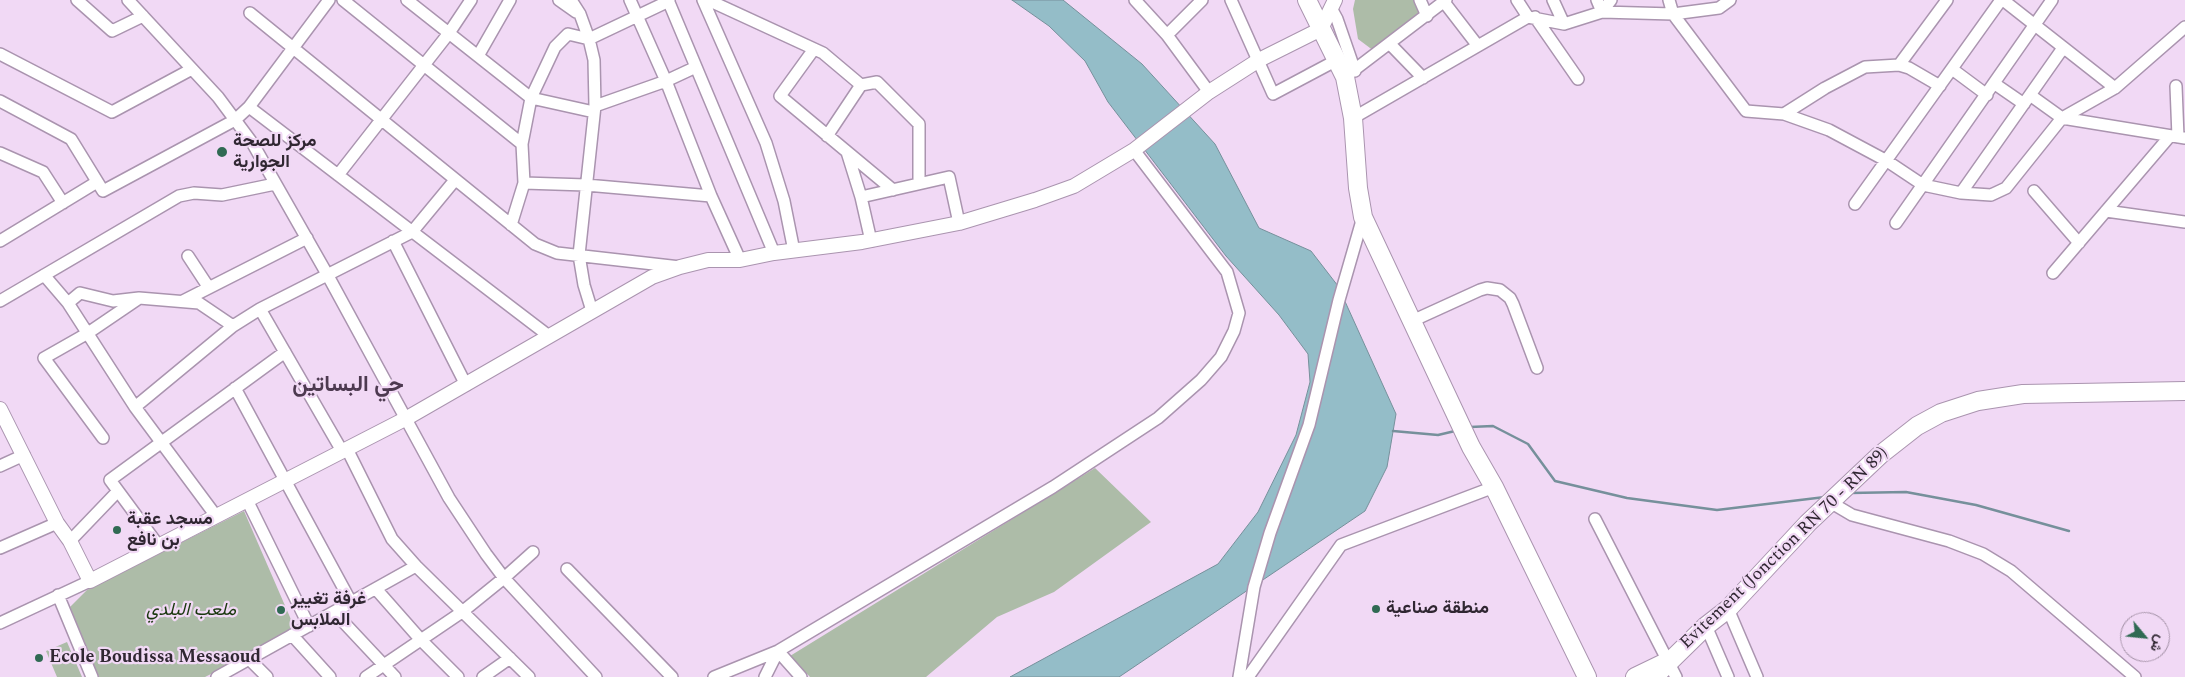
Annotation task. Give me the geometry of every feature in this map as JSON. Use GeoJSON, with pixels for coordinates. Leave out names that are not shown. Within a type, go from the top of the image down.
{"type":"FeatureCollection","features":[{"type":"Feature","properties":{"kind":"main road"},"geometry":{"type":"LineString","coordinates":[[1307,0],[1337,60],[1350,74],[1358,188],[1363,217],[1471,447],[1494,487],[1588,677]]}},
{"type":"Feature","properties":{"kind":"main road","name":"Evitement (Jonction RN 70 - RN 89)"},"geometry":{"type":"LineString","coordinates":[[1654,677],[1672,669],[1706,626],[1728,609],[1808,523],[1880,455],[1917,426],[1941,413],[1978,401],[2024,394],[2185,391]]}},
{"type":"Feature","properties":{"kind":"main road"},"geometry":{"type":"LineString","coordinates":[[1635,677],[1672,669]]}},
{"type":"Feature","properties":{"kind":"street"},"geometry":{"type":"LineString","coordinates":[[77,0],[112,31],[143,16]]}},
{"type":"Feature","properties":{"kind":"street"},"geometry":{"type":"LineString","coordinates":[[128,0],[218,97],[253,144],[328,274],[449,498],[504,578],[596,677]]}},
{"type":"Feature","properties":{"kind":"street"},"geometry":{"type":"LineString","coordinates":[[0,101],[71,140],[103,192],[235,120],[249,107],[330,0]]}},
{"type":"Feature","properties":{"kind":"street"},"geometry":{"type":"LineString","coordinates":[[343,0],[522,144]]}},
{"type":"Feature","properties":{"kind":"street"},"geometry":{"type":"LineString","coordinates":[[408,0],[531,98],[595,109],[696,67]]}},
{"type":"Feature","properties":{"kind":"street"},"geometry":{"type":"LineString","coordinates":[[338,175],[382,121],[472,0]]}},
{"type":"Feature","properties":{"kind":"street"},"geometry":{"type":"LineString","coordinates":[[478,56],[510,0]]}},
{"type":"Feature","properties":{"kind":"street"},"geometry":{"type":"LineString","coordinates":[[559,0],[580,14]]}},
{"type":"Feature","properties":{"kind":"street"},"geometry":{"type":"LineString","coordinates":[[571,0],[580,14],[594,60],[595,109],[578,255],[592,311]]}},
{"type":"Feature","properties":{"kind":"street"},"geometry":{"type":"LineString","coordinates":[[630,0],[666,81],[711,196],[740,260]]}},
{"type":"Feature","properties":{"kind":"street"},"geometry":{"type":"LineString","coordinates":[[511,225],[524,183],[522,144],[531,98],[555,47],[568,34],[589,39],[669,0],[774,253]]}},
{"type":"Feature","properties":{"kind":"street"},"geometry":{"type":"LineString","coordinates":[[703,0],[766,143],[784,201],[794,250]]}},
{"type":"Feature","properties":{"kind":"street"},"geometry":{"type":"LineString","coordinates":[[708,0],[814,49],[823,54],[861,85]]}},
{"type":"Feature","properties":{"kind":"street"},"geometry":{"type":"LineString","coordinates":[[1136,0],[1167,35],[1204,97]]}},
{"type":"Feature","properties":{"kind":"street"},"geometry":{"type":"LineString","coordinates":[[1167,35],[1202,0]]}},
{"type":"Feature","properties":{"kind":"street"},"geometry":{"type":"LineString","coordinates":[[1231,0],[1273,94],[1337,60]]}},
{"type":"Feature","properties":{"kind":"street"},"geometry":{"type":"LineString","coordinates":[[1420,0],[1427,16]]}},
{"type":"Feature","properties":{"kind":"street"},"geometry":{"type":"LineString","coordinates":[[1517,0],[1578,79]]}},
{"type":"Feature","properties":{"kind":"street"},"geometry":{"type":"LineString","coordinates":[[1553,0],[1564,24]]}},
{"type":"Feature","properties":{"kind":"street"},"geometry":{"type":"LineString","coordinates":[[1597,0],[1602,12]]}},
{"type":"Feature","properties":{"kind":"street"},"geometry":{"type":"LineString","coordinates":[[1602,12],[1611,0]]}},
{"type":"Feature","properties":{"kind":"street"},"geometry":{"type":"LineString","coordinates":[[1668,0],[1674,14],[1746,111],[1784,114],[1829,130],[1887,162],[1923,185],[1961,194],[1990,195],[2006,188],[2062,118],[2115,88],[2185,27]]}},
{"type":"Feature","properties":{"kind":"street"},"geometry":{"type":"LineString","coordinates":[[1353,118],[1532,17],[1564,24],[1602,12],[1674,14],[1719,8],[1730,0]]}},
{"type":"Feature","properties":{"kind":"street"},"geometry":{"type":"LineString","coordinates":[[1898,65],[1948,0]]}},
{"type":"Feature","properties":{"kind":"street"},"geometry":{"type":"LineString","coordinates":[[1855,204],[2002,0],[2115,88]]}},
{"type":"Feature","properties":{"kind":"street"},"geometry":{"type":"LineString","coordinates":[[1896,223],[2052,0]]}},
{"type":"Feature","properties":{"kind":"street"},"geometry":{"type":"LineString","coordinates":[[1333,4],[1350,74],[1445,1],[1478,46]]}},
{"type":"Feature","properties":{"kind":"street"},"geometry":{"type":"LineString","coordinates":[[0,623],[90,581],[407,418],[652,277],[708,260],[740,260],[774,253],[871,240],[959,223],[1036,200],[1074,186],[1136,148],[1204,97],[1259,60],[1321,29],[1333,4]]}},
{"type":"Feature","properties":{"kind":"street"},"geometry":{"type":"LineString","coordinates":[[250,13],[292,49],[535,244],[557,253],[680,267]]}},
{"type":"Feature","properties":{"kind":"street"},"geometry":{"type":"LineString","coordinates":[[1390,44],[1423,78]]}},
{"type":"Feature","properties":{"kind":"street"},"geometry":{"type":"LineString","coordinates":[[1961,194],[2063,48]]}},
{"type":"Feature","properties":{"kind":"street"},"geometry":{"type":"LineString","coordinates":[[814,49],[780,96],[893,190]]}},
{"type":"Feature","properties":{"kind":"street"},"geometry":{"type":"LineString","coordinates":[[0,54],[112,112],[192,69]]}},
{"type":"Feature","properties":{"kind":"street"},"geometry":{"type":"LineString","coordinates":[[1784,114],[1825,88],[1865,67],[1898,65],[1909,68],[1940,86]]}},
{"type":"Feature","properties":{"kind":"street"},"geometry":{"type":"LineString","coordinates":[[1952,69],[1987,95]]}},
{"type":"Feature","properties":{"kind":"street"},"geometry":{"type":"LineString","coordinates":[[827,136],[861,85],[877,82],[919,124],[919,183]]}},
{"type":"Feature","properties":{"kind":"street"},"geometry":{"type":"LineString","coordinates":[[1995,84],[2062,118],[2178,137]]}},
{"type":"Feature","properties":{"kind":"street"},"geometry":{"type":"LineString","coordinates":[[2053,273],[2106,211],[2178,137],[2176,86]]}},
{"type":"Feature","properties":{"kind":"street"},"geometry":{"type":"LineString","coordinates":[[249,107],[549,336]]}},
{"type":"Feature","properties":{"kind":"street"},"geometry":{"type":"LineString","coordinates":[[714,677],[778,651],[1053,487],[1158,418],[1201,380],[1220,356],[1234,331],[1239,313],[1227,272],[1136,148]]}},
{"type":"Feature","properties":{"kind":"street"},"geometry":{"type":"LineString","coordinates":[[847,152],[861,197],[871,240]]}},
{"type":"Feature","properties":{"kind":"street"},"geometry":{"type":"LineString","coordinates":[[0,153],[43,172],[63,203]]}},
{"type":"Feature","properties":{"kind":"street"},"geometry":{"type":"LineString","coordinates":[[861,197],[949,177],[959,223]]}},
{"type":"Feature","properties":{"kind":"street"},"geometry":{"type":"LineString","coordinates":[[135,407],[234,326],[260,309],[412,232],[455,180]]}},
{"type":"Feature","properties":{"kind":"street"},"geometry":{"type":"LineString","coordinates":[[0,241],[97,182]]}},
{"type":"Feature","properties":{"kind":"street"},"geometry":{"type":"LineString","coordinates":[[524,183],[711,196]]}},
{"type":"Feature","properties":{"kind":"street"},"geometry":{"type":"LineString","coordinates":[[0,301],[179,196],[194,193],[222,195],[276,184]]}},
{"type":"Feature","properties":{"kind":"street"},"geometry":{"type":"LineString","coordinates":[[2034,191],[2079,243]]}},
{"type":"Feature","properties":{"kind":"street"},"geometry":{"type":"LineString","coordinates":[[2106,211],[2185,222]]}},
{"type":"Feature","properties":{"kind":"street"},"geometry":{"type":"LineString","coordinates":[[1238,677],[1254,587],[1270,533],[1309,425],[1339,300],[1363,217]]}},
{"type":"Feature","properties":{"kind":"street"},"geometry":{"type":"LineString","coordinates":[[182,301],[307,238]]}},
{"type":"Feature","properties":{"kind":"street"},"geometry":{"type":"LineString","coordinates":[[393,241],[466,385]]}},
{"type":"Feature","properties":{"kind":"street"},"geometry":{"type":"LineString","coordinates":[[188,256],[209,288]]}},
{"type":"Feature","properties":{"kind":"street"},"geometry":{"type":"LineString","coordinates":[[44,275],[68,302],[135,407],[216,516]]}},
{"type":"Feature","properties":{"kind":"street"},"geometry":{"type":"LineString","coordinates":[[1412,322],[1480,290],[1493,288],[1500,290],[1510,298],[1513,304],[1537,368]]}},
{"type":"Feature","properties":{"kind":"street"},"geometry":{"type":"LineString","coordinates":[[68,302],[80,294],[113,301],[139,298],[199,303],[234,326]]}},
{"type":"Feature","properties":{"kind":"street"},"geometry":{"type":"LineString","coordinates":[[103,438],[44,358],[88,333],[139,298]]}},
{"type":"Feature","properties":{"kind":"street"},"geometry":{"type":"LineString","coordinates":[[260,309],[345,450],[392,539],[416,566],[529,677]]}},
{"type":"Feature","properties":{"kind":"street"},"geometry":{"type":"LineString","coordinates":[[158,545],[110,480],[285,352]]}},
{"type":"Feature","properties":{"kind":"street"},"geometry":{"type":"LineString","coordinates":[[236,388],[351,602]]}},
{"type":"Feature","properties":{"kind":"street"},"geometry":{"type":"LineString","coordinates":[[0,409],[57,523],[70,541],[90,581]]}},
{"type":"Feature","properties":{"kind":"street"},"geometry":{"type":"LineString","coordinates":[[0,466],[24,455]]}},
{"type":"Feature","properties":{"kind":"street"},"geometry":{"type":"LineString","coordinates":[[1248,677],[1341,545],[1494,487]]}},
{"type":"Feature","properties":{"kind":"street"},"geometry":{"type":"LineString","coordinates":[[70,541],[118,491]]}},
{"type":"Feature","properties":{"kind":"street"},"geometry":{"type":"LineString","coordinates":[[247,500],[309,626]]}},
{"type":"Feature","properties":{"kind":"street"},"geometry":{"type":"LineString","coordinates":[[1830,502],[1852,515],[1948,541],[1983,554],[2011,571],[2135,677]]}},
{"type":"Feature","properties":{"kind":"street"},"geometry":{"type":"LineString","coordinates":[[1595,519],[1672,669]]}},
{"type":"Feature","properties":{"kind":"street"},"geometry":{"type":"LineString","coordinates":[[0,548],[57,523]]}},
{"type":"Feature","properties":{"kind":"street"},"geometry":{"type":"LineString","coordinates":[[366,677],[462,612],[533,552]]}},
{"type":"Feature","properties":{"kind":"street"},"geometry":{"type":"LineString","coordinates":[[217,677],[416,566]]}},
{"type":"Feature","properties":{"kind":"street"},"geometry":{"type":"LineString","coordinates":[[567,569],[672,677]]}},
{"type":"Feature","properties":{"kind":"street"},"geometry":{"type":"LineString","coordinates":[[376,589],[421,640],[458,677]]}},
{"type":"Feature","properties":{"kind":"street"},"geometry":{"type":"LineString","coordinates":[[58,595],[92,677]]}},
{"type":"Feature","properties":{"kind":"street"},"geometry":{"type":"LineString","coordinates":[[1728,609],[1757,677]]}},
{"type":"Feature","properties":{"kind":"street"},"geometry":{"type":"LineString","coordinates":[[334,612],[395,677]]}},
{"type":"Feature","properties":{"kind":"street"},"geometry":{"type":"LineString","coordinates":[[1706,626],[1728,677]]}},
{"type":"Feature","properties":{"kind":"street"},"geometry":{"type":"LineString","coordinates":[[292,635],[330,677]]}},
{"type":"Feature","properties":{"kind":"street"},"geometry":{"type":"LineString","coordinates":[[765,677],[778,651]]}},
{"type":"Feature","properties":{"kind":"street"},"geometry":{"type":"LineString","coordinates":[[778,651],[801,677]]}},
{"type":"Feature","properties":{"kind":"street"},"geometry":{"type":"LineString","coordinates":[[483,677],[510,658]]}},
{"type":"Feature","properties":{"kind":"street"},"geometry":{"type":"LineString","coordinates":[[249,659],[267,677]]}},
{"type":"Feature","properties":{"kind":"green space"},"geometry":{"type":"Polygon","coordinates":[[[1355,0],[1418,0],[1421,14],[1374,51],[1358,39],[1353,9],[1355,0]]]}},
{"type":"Feature","properties":{"kind":"green space"},"geometry":{"type":"Polygon","coordinates":[[[1095,468],[1151,522],[1054,592],[997,617],[926,677],[810,677],[790,656],[1095,468]]]}},
{"type":"Feature","properties":{"kind":"green space","name":"ملعب البلدي"},"geometry":{"type":"Polygon","coordinates":[[[244,511],[296,631],[205,677],[99,677],[70,607],[87,590],[244,511]]]}},
{"type":"Feature","properties":{"kind":"green space"},"geometry":{"type":"Polygon","coordinates":[[[67,642],[82,677],[57,677],[46,651],[67,642]]]}},
{"type":"Feature","properties":{"kind":"shaded area"},"geometry":{"type":"Polygon","coordinates":[[[1012,0],[1063,0],[1142,64],[1215,144],[1259,228],[1311,251],[1338,286],[1396,414],[1387,467],[1365,511],[1119,677],[1010,677],[1218,564],[1258,512],[1296,435],[1310,382],[1308,354],[1279,315],[1226,256],[1108,102],[1085,61],[1049,26],[1012,0]]]}},
{"type":"Feature","properties":{"kind":"waterway"},"geometry":{"type":"LineString","coordinates":[[1470,427],[1493,426],[1528,444],[1555,481],[1627,498],[1717,510],[1825,497]]}},
{"type":"Feature","properties":{"kind":"waterway"},"geometry":{"type":"LineString","coordinates":[[1393,431],[1438,435],[1455,431]]}},
{"type":"Feature","properties":{"kind":"waterway"},"geometry":{"type":"LineString","coordinates":[[1850,493],[1906,492],[1976,505],[2069,531]]}},
{"type":"Feature","properties":{"kind":"place","name":"مركز للصحة الجوارية"},"geometry":{"type":"Point","coordinates":[222,152]}},
{"type":"Feature","properties":{"kind":"place","name":"مسجد عقبة بن نافع"},"geometry":{"type":"Point","coordinates":[117,530]}},
{"type":"Feature","properties":{"kind":"place","name":"منطقة صناعية"},"geometry":{"type":"Point","coordinates":[1376,609]}},
{"type":"Feature","properties":{"kind":"place","name":"غرفة تغيير الملابس"},"geometry":{"type":"Point","coordinates":[281,610]}},
{"type":"Feature","properties":{"kind":"place","name":"Ecole Boudissa Messaoud"},"geometry":{"type":"Point","coordinates":[39,658]}},
{"type":"Feature","properties":{"kind":"district","name":"حي البساتين"},"geometry":{"type":"Point","coordinates":[348,387]}}]}
